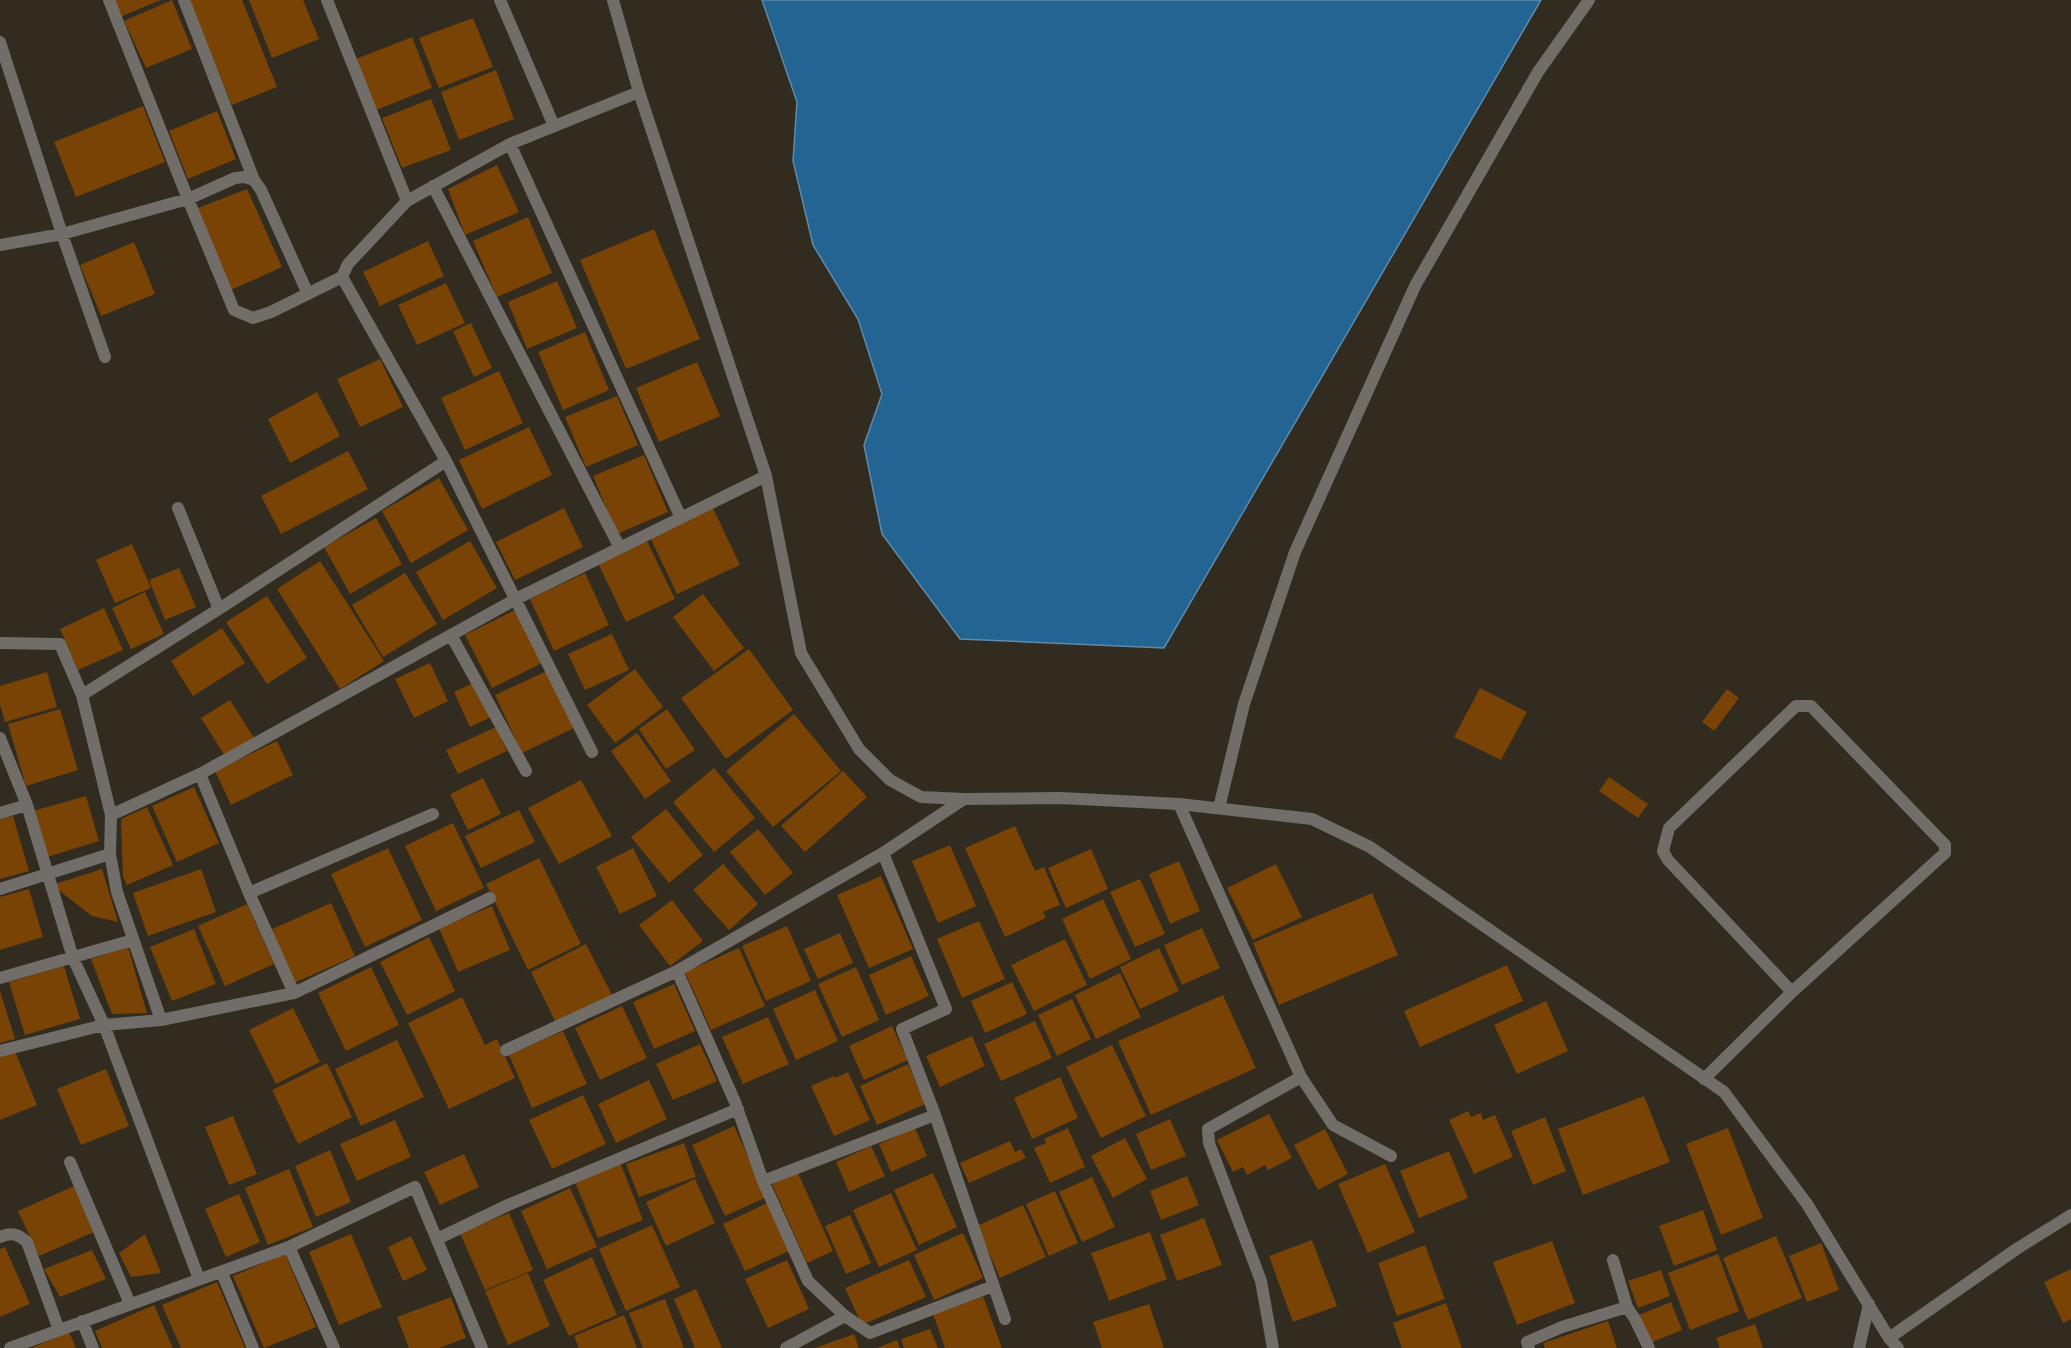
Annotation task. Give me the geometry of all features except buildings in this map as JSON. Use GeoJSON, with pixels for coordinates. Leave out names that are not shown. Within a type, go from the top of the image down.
{"type":"FeatureCollection","features":[{"type":"Feature","properties":{"kind":"street"},"geometry":{"type":"LineString","coordinates":[[109,0],[234,310],[253,318],[271,312],[342,277],[348,264],[407,201],[510,144],[639,92]]}},
{"type":"Feature","properties":{"kind":"street"},"geometry":{"type":"LineString","coordinates":[[184,0],[254,180],[261,190],[308,294]]}},
{"type":"Feature","properties":{"kind":"street"},"geometry":{"type":"LineString","coordinates":[[327,0],[407,201]]}},
{"type":"Feature","properties":{"kind":"street"},"geometry":{"type":"LineString","coordinates":[[500,0],[555,126]]}},
{"type":"Feature","properties":{"kind":"street"},"geometry":{"type":"LineString","coordinates":[[614,0],[639,92],[766,476],[801,652],[859,749],[890,780],[921,797],[1060,798],[1219,808],[1312,819],[1370,847],[1724,1092],[1807,1204],[1889,1338],[1898,1348]]}},
{"type":"Feature","properties":{"kind":"street"},"geometry":{"type":"LineString","coordinates":[[1219,808],[1244,704],[1295,552],[1415,286],[1538,72],[1589,0]]}},
{"type":"Feature","properties":{"kind":"street"},"geometry":{"type":"LineString","coordinates":[[0,42],[62,234],[105,357]]}},
{"type":"Feature","properties":{"kind":"street"},"geometry":{"type":"LineString","coordinates":[[510,144],[681,518]]}},
{"type":"Feature","properties":{"kind":"street"},"geometry":{"type":"LineString","coordinates":[[0,245],[62,234],[188,199],[235,178],[244,177],[254,180]]}},
{"type":"Feature","properties":{"kind":"street"},"geometry":{"type":"LineString","coordinates":[[433,186],[620,548]]}},
{"type":"Feature","properties":{"kind":"street"},"geometry":{"type":"LineString","coordinates":[[342,277],[446,461],[592,752]]}},
{"type":"Feature","properties":{"kind":"street"},"geometry":{"type":"LineString","coordinates":[[82,695],[446,461]]}},
{"type":"Feature","properties":{"kind":"street"},"geometry":{"type":"LineString","coordinates":[[111,815],[200,774],[516,599],[766,476]]}},
{"type":"Feature","properties":{"kind":"street"},"geometry":{"type":"LineString","coordinates":[[178,508],[219,609]]}},
{"type":"Feature","properties":{"kind":"street"},"geometry":{"type":"LineString","coordinates":[[451,634],[526,771]]}},
{"type":"Feature","properties":{"kind":"street"},"geometry":{"type":"LineString","coordinates":[[0,643],[60,644],[82,695],[111,815],[110,854],[117,892],[161,1020]]}},
{"type":"Feature","properties":{"kind":"street"},"geometry":{"type":"LineString","coordinates":[[1704,1079],[1792,992],[1945,853],[1945,845],[1811,706],[1796,706],[1669,828],[1663,852],[1792,992]]}},
{"type":"Feature","properties":{"kind":"street"},"geometry":{"type":"LineString","coordinates":[[0,738],[27,804],[72,958],[104,1026],[199,1279]]}},
{"type":"Feature","properties":{"kind":"street"},"geometry":{"type":"LineString","coordinates":[[200,774],[249,893],[294,993]]}},
{"type":"Feature","properties":{"kind":"street"},"geometry":{"type":"LineString","coordinates":[[506,1050],[677,971],[883,853],[964,799]]}},
{"type":"Feature","properties":{"kind":"street"},"geometry":{"type":"LineString","coordinates":[[0,813],[27,804]]}},
{"type":"Feature","properties":{"kind":"street"},"geometry":{"type":"LineString","coordinates":[[1179,804],[1301,1077],[1333,1125],[1391,1156]]}},
{"type":"Feature","properties":{"kind":"street"},"geometry":{"type":"LineString","coordinates":[[249,893],[433,814]]}},
{"type":"Feature","properties":{"kind":"street"},"geometry":{"type":"LineString","coordinates":[[883,853],[946,1009],[902,1029],[935,1114],[1005,1319]]}},
{"type":"Feature","properties":{"kind":"street"},"geometry":{"type":"LineString","coordinates":[[0,889],[110,854]]}},
{"type":"Feature","properties":{"kind":"street"},"geometry":{"type":"LineString","coordinates":[[0,1052],[104,1026],[161,1020],[294,993],[490,898]]}},
{"type":"Feature","properties":{"kind":"street"},"geometry":{"type":"LineString","coordinates":[[0,978],[133,940]]}},
{"type":"Feature","properties":{"kind":"street"},"geometry":{"type":"LineString","coordinates":[[677,971],[738,1109],[763,1181],[808,1281],[845,1317],[870,1334],[993,1286]]}},
{"type":"Feature","properties":{"kind":"street"},"geometry":{"type":"LineString","coordinates":[[1273,1348],[1261,1281],[1209,1143],[1208,1129],[1301,1077]]}},
{"type":"Feature","properties":{"kind":"street"},"geometry":{"type":"LineString","coordinates":[[437,1239],[508,1205],[738,1109]]}},
{"type":"Feature","properties":{"kind":"street"},"geometry":{"type":"LineString","coordinates":[[763,1181],[935,1114]]}},
{"type":"Feature","properties":{"kind":"street"},"geometry":{"type":"LineString","coordinates":[[70,1162],[130,1304]]}},
{"type":"Feature","properties":{"kind":"street"},"geometry":{"type":"LineString","coordinates":[[10,1348],[289,1247],[415,1187],[482,1348]]}},
{"type":"Feature","properties":{"kind":"street"},"geometry":{"type":"LineString","coordinates":[[1889,1338],[2018,1248],[2071,1215]]}},
{"type":"Feature","properties":{"kind":"street"},"geometry":{"type":"LineString","coordinates":[[0,1237],[8,1233],[18,1234],[27,1242],[59,1330]]}},
{"type":"Feature","properties":{"kind":"street"},"geometry":{"type":"LineString","coordinates":[[289,1247],[334,1348]]}},
{"type":"Feature","properties":{"kind":"street"},"geometry":{"type":"LineString","coordinates":[[1613,1260],[1627,1307],[1649,1348]]}},
{"type":"Feature","properties":{"kind":"street"},"geometry":{"type":"LineString","coordinates":[[222,1273],[253,1348]]}},
{"type":"Feature","properties":{"kind":"street"},"geometry":{"type":"LineString","coordinates":[[1859,1348],[1869,1304]]}},
{"type":"Feature","properties":{"kind":"street"},"geometry":{"type":"LineString","coordinates":[[1529,1348],[1527,1342],[1562,1327],[1627,1307]]}},
{"type":"Feature","properties":{"kind":"street"},"geometry":{"type":"LineString","coordinates":[[786,1348],[845,1317]]}},
{"type":"Feature","properties":{"kind":"street"},"geometry":{"type":"LineString","coordinates":[[82,1322],[93,1348]]}},
{"type":"Feature","properties":{"kind":"water"},"geometry":{"type":"Polygon","coordinates":[[[762,0],[1541,0],[1164,648],[960,639],[882,534],[864,445],[882,394],[858,319],[813,245],[793,161],[797,102],[762,0]]]}}]}
